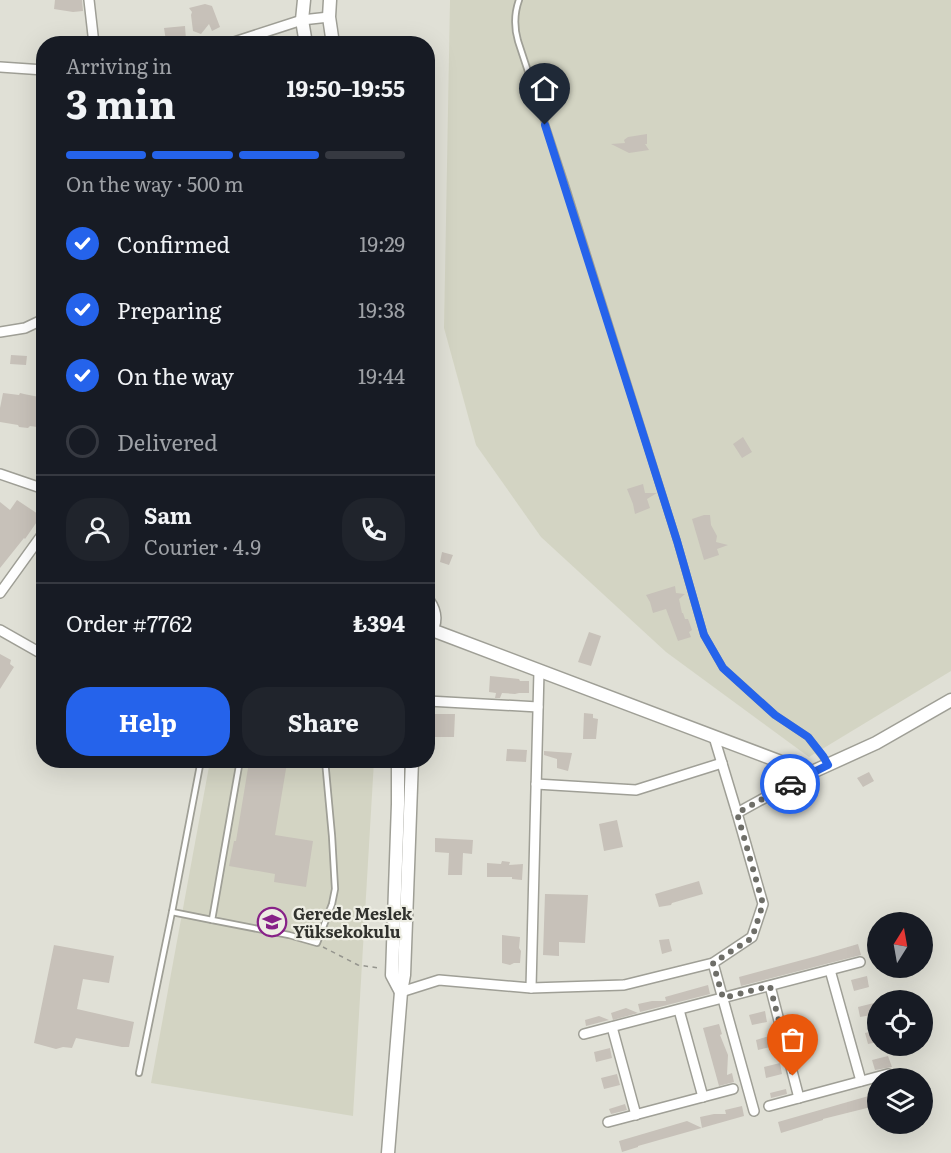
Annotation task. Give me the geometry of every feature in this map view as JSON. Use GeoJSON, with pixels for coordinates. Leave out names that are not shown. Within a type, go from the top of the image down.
{"type":"FeatureCollection","features":[{"type":"Feature","properties":{"kind":"street"},"geometry":{"type":"LineString","coordinates":[[89,0],[93,36]]}},
{"type":"Feature","properties":{"kind":"street"},"geometry":{"type":"LineString","coordinates":[[304,0],[302,20],[305,36]]}},
{"type":"Feature","properties":{"kind":"street"},"geometry":{"type":"LineString","coordinates":[[330,0],[329,18],[332,36]]}},
{"type":"Feature","properties":{"kind":"street"},"geometry":{"type":"LineString","coordinates":[[256,36],[302,20],[329,18]]}},
{"type":"Feature","properties":{"kind":"street"},"geometry":{"type":"LineString","coordinates":[[0,67],[36,69]]}},
{"type":"Feature","properties":{"kind":"street"},"geometry":{"type":"LineString","coordinates":[[0,332],[25,328],[36,323]]}},
{"type":"Feature","properties":{"kind":"street"},"geometry":{"type":"LineString","coordinates":[[0,474],[36,486]]}},
{"type":"Feature","properties":{"kind":"street"},"geometry":{"type":"LineString","coordinates":[[0,593],[36,543]]}},
{"type":"Feature","properties":{"kind":"street"},"geometry":{"type":"LineString","coordinates":[[0,630],[36,650]]}},
{"type":"Feature","properties":{"kind":"street"},"geometry":{"type":"LineString","coordinates":[[435,635],[539,671],[810,773]]}},
{"type":"Feature","properties":{"kind":"street"},"geometry":{"type":"LineString","coordinates":[[531,988],[539,671]]}},
{"type":"Feature","properties":{"kind":"street"},"geometry":{"type":"LineString","coordinates":[[737,813],[810,773],[876,743],[951,700]]}},
{"type":"Feature","properties":{"kind":"street"},"geometry":{"type":"LineString","coordinates":[[435,701],[538,707]]}},
{"type":"Feature","properties":{"kind":"street"},"geometry":{"type":"LineString","coordinates":[[401,992],[439,980],[531,988],[624,985],[713,963],[752,938],[763,904],[714,737]]}},
{"type":"Feature","properties":{"kind":"street"},"geometry":{"type":"LineString","coordinates":[[536,784],[636,790],[722,763]]}},
{"type":"Feature","properties":{"kind":"street"},"geometry":{"type":"LineString","coordinates":[[398,768],[392,975],[401,992]]}},
{"type":"Feature","properties":{"kind":"street"},"geometry":{"type":"LineString","coordinates":[[388,1153],[404,975],[412,768]]}},
{"type":"Feature","properties":{"kind":"street"},"geometry":{"type":"LineString","coordinates":[[584,1034],[860,962]]}},
{"type":"Feature","properties":{"kind":"street"},"geometry":{"type":"LineString","coordinates":[[713,963],[754,1111]]}},
{"type":"Feature","properties":{"kind":"street"},"geometry":{"type":"LineString","coordinates":[[830,970],[861,1081]]}},
{"type":"Feature","properties":{"kind":"street"},"geometry":{"type":"LineString","coordinates":[[770,986],[799,1098]]}},
{"type":"Feature","properties":{"kind":"street"},"geometry":{"type":"LineString","coordinates":[[679,1010],[703,1097]]}},
{"type":"Feature","properties":{"kind":"street"},"geometry":{"type":"LineString","coordinates":[[612,1027],[636,1115]]}},
{"type":"Feature","properties":{"kind":"street"},"geometry":{"type":"LineString","coordinates":[[769,1106],[867,1079]]}},
{"type":"Feature","properties":{"kind":"street"},"geometry":{"type":"LineString","coordinates":[[608,1122],[733,1089]]}},
{"type":"Feature","properties":{"kind":"lane"},"geometry":{"type":"LineString","coordinates":[[519,0],[515,14],[518,41],[570,198],[704,635],[723,668],[775,715],[808,737],[828,765]]}},
{"type":"Feature","properties":{"kind":"lane"},"geometry":{"type":"LineString","coordinates":[[139,1073],[199,768]]}},
{"type":"Feature","properties":{"kind":"lane"},"geometry":{"type":"LineString","coordinates":[[212,920],[239,768]]}},
{"type":"Feature","properties":{"kind":"lane"},"geometry":{"type":"LineString","coordinates":[[172,912],[289,935],[317,944],[332,904],[335,889],[326,768]]}},
{"type":"Feature","properties":{"kind":"path"},"geometry":{"type":"LineString","coordinates":[[317,944],[358,965],[392,970]]}},
{"type":"Feature","properties":{"kind":"shaded area"},"geometry":{"type":"Polygon","coordinates":[[[450,0],[951,0],[951,671],[809,757],[666,652],[541,537],[476,445],[444,328],[450,0]]]}},
{"type":"Feature","properties":{"kind":"shaded area","name":"Gerede Meslek Yüksekokulu"},"geometry":{"type":"Polygon","coordinates":[[[209,768],[374,768],[353,1116],[151,1083],[209,768]]]}},
{"type":"Feature","properties":{"kind":"building"},"geometry":{"type":"Polygon","coordinates":[[[55,0],[82,0],[83,11],[54,9],[55,0]]]}},
{"type":"Feature","properties":{"kind":"building"},"geometry":{"type":"Polygon","coordinates":[[[205,4],[212,6],[220,27],[212,31],[209,24],[201,34],[193,31],[192,12],[189,8],[205,4]]]}},
{"type":"Feature","properties":{"kind":"building"},"geometry":{"type":"Polygon","coordinates":[[[185,26],[186,36],[165,36],[164,28],[185,26]]]}},
{"type":"Feature","properties":{"kind":"building"},"geometry":{"type":"Polygon","coordinates":[[[647,134],[647,144],[645,144],[649,150],[629,153],[611,144],[625,143],[624,140],[628,137],[647,134]]]}},
{"type":"Feature","properties":{"kind":"building"},"geometry":{"type":"Polygon","coordinates":[[[11,355],[27,356],[26,365],[10,364],[11,355]]]}},
{"type":"Feature","properties":{"kind":"building"},"geometry":{"type":"Polygon","coordinates":[[[3,393],[36,396],[36,427],[19,427],[0,422],[3,393]]]}},
{"type":"Feature","properties":{"kind":"building"},"geometry":{"type":"Polygon","coordinates":[[[743,437],[752,452],[742,458],[733,444],[743,437]]]}},
{"type":"Feature","properties":{"kind":"building"},"geometry":{"type":"Polygon","coordinates":[[[643,484],[645,493],[657,493],[647,499],[650,508],[635,514],[627,489],[643,484]]]}},
{"type":"Feature","properties":{"kind":"building"},"geometry":{"type":"Polygon","coordinates":[[[17,500],[36,513],[36,523],[0,568],[0,502],[10,510],[17,500]]]}},
{"type":"Feature","properties":{"kind":"building"},"geometry":{"type":"Polygon","coordinates":[[[710,515],[711,525],[717,536],[716,542],[728,545],[717,549],[719,555],[704,560],[692,519],[710,515]]]}},
{"type":"Feature","properties":{"kind":"building"},"geometry":{"type":"Polygon","coordinates":[[[442,552],[453,555],[449,565],[440,562],[442,552]]]}},
{"type":"Feature","properties":{"kind":"building"},"geometry":{"type":"Polygon","coordinates":[[[675,586],[676,593],[685,594],[679,599],[682,613],[685,619],[688,619],[692,630],[689,632],[691,637],[678,641],[666,609],[653,613],[646,595],[675,586]]]}},
{"type":"Feature","properties":{"kind":"building"},"geometry":{"type":"Polygon","coordinates":[[[589,632],[601,636],[591,666],[578,662],[589,632]]]}},
{"type":"Feature","properties":{"kind":"building"},"geometry":{"type":"Polygon","coordinates":[[[0,654],[11,660],[10,664],[14,667],[0,689],[0,654]]]}},
{"type":"Feature","properties":{"kind":"building"},"geometry":{"type":"Polygon","coordinates":[[[490,676],[529,681],[529,693],[502,693],[500,698],[495,698],[496,693],[489,692],[490,676]]]}},
{"type":"Feature","properties":{"kind":"building"},"geometry":{"type":"Polygon","coordinates":[[[584,713],[593,714],[593,718],[598,719],[596,739],[583,739],[584,713]]]}},
{"type":"Feature","properties":{"kind":"building"},"geometry":{"type":"Polygon","coordinates":[[[435,714],[455,714],[454,737],[435,737],[435,714]]]}},
{"type":"Feature","properties":{"kind":"building"},"geometry":{"type":"Polygon","coordinates":[[[507,749],[527,750],[526,762],[506,761],[507,749]]]}},
{"type":"Feature","properties":{"kind":"building"},"geometry":{"type":"Polygon","coordinates":[[[544,751],[572,753],[568,771],[557,768],[557,759],[544,755],[544,751]]]}},
{"type":"Feature","properties":{"kind":"building"},"geometry":{"type":"Polygon","coordinates":[[[248,768],[286,768],[275,835],[313,841],[306,887],[274,882],[275,874],[229,866],[234,841],[236,841],[248,768]]]}},
{"type":"Feature","properties":{"kind":"building"},"geometry":{"type":"Polygon","coordinates":[[[869,772],[874,781],[863,787],[857,778],[869,772]]]}},
{"type":"Feature","properties":{"kind":"building"},"geometry":{"type":"Polygon","coordinates":[[[617,820],[623,847],[604,851],[599,824],[617,820]]]}},
{"type":"Feature","properties":{"kind":"building"},"geometry":{"type":"Polygon","coordinates":[[[435,838],[473,840],[472,854],[463,853],[462,875],[448,875],[449,853],[435,852],[435,838]]]}},
{"type":"Feature","properties":{"kind":"building"},"geometry":{"type":"Polygon","coordinates":[[[502,861],[510,862],[509,865],[523,864],[522,880],[512,879],[512,877],[487,877],[487,863],[501,864],[502,861]]]}},
{"type":"Feature","properties":{"kind":"building"},"geometry":{"type":"Polygon","coordinates":[[[699,881],[703,894],[659,907],[655,894],[699,881]]]}},
{"type":"Feature","properties":{"kind":"building"},"geometry":{"type":"Polygon","coordinates":[[[545,894],[588,895],[585,943],[559,942],[559,956],[543,955],[545,894]]]}},
{"type":"Feature","properties":{"kind":"building"},"geometry":{"type":"Polygon","coordinates":[[[502,935],[520,937],[520,963],[510,965],[502,963],[502,935]]]}},
{"type":"Feature","properties":{"kind":"building"},"geometry":{"type":"Polygon","coordinates":[[[669,939],[672,951],[662,954],[659,940],[669,939]]]}},
{"type":"Feature","properties":{"kind":"building"},"geometry":{"type":"Polygon","coordinates":[[[858,944],[861,955],[741,986],[739,977],[858,944]]]}},
{"type":"Feature","properties":{"kind":"building"},"geometry":{"type":"Polygon","coordinates":[[[54,945],[114,956],[109,983],[83,979],[77,1009],[134,1022],[129,1047],[76,1038],[72,1048],[56,1049],[34,1043],[54,945]]]}},
{"type":"Feature","properties":{"kind":"building"},"geometry":{"type":"Polygon","coordinates":[[[867,976],[869,987],[854,991],[851,980],[867,976]]]}},
{"type":"Feature","properties":{"kind":"building"},"geometry":{"type":"Polygon","coordinates":[[[708,985],[710,994],[640,1012],[638,1004],[666,1001],[665,997],[708,985]]]}},
{"type":"Feature","properties":{"kind":"building"},"geometry":{"type":"Polygon","coordinates":[[[867,1005],[867,1016],[860,1017],[858,1007],[867,1005]]]}},
{"type":"Feature","properties":{"kind":"building"},"geometry":{"type":"Polygon","coordinates":[[[626,1008],[638,1013],[613,1020],[611,1013],[626,1008]]]}},
{"type":"Feature","properties":{"kind":"building"},"geometry":{"type":"Polygon","coordinates":[[[765,1011],[767,1022],[752,1025],[749,1015],[765,1011]]]}},
{"type":"Feature","properties":{"kind":"building"},"geometry":{"type":"Polygon","coordinates":[[[599,1016],[609,1020],[586,1026],[585,1020],[599,1016]]]}},
{"type":"Feature","properties":{"kind":"building"},"geometry":{"type":"Polygon","coordinates":[[[719,1024],[722,1034],[720,1035],[728,1055],[727,1075],[732,1073],[734,1082],[719,1086],[703,1028],[719,1024]]]}},
{"type":"Feature","properties":{"kind":"building"},"geometry":{"type":"Polygon","coordinates":[[[772,1035],[774,1046],[758,1050],[756,1040],[772,1035]]]}},
{"type":"Feature","properties":{"kind":"building"},"geometry":{"type":"Polygon","coordinates":[[[610,1048],[612,1058],[596,1062],[594,1052],[610,1048]]]}},
{"type":"Feature","properties":{"kind":"building"},"geometry":{"type":"Polygon","coordinates":[[[888,1056],[892,1067],[874,1068],[872,1060],[888,1056]]]}},
{"type":"Feature","properties":{"kind":"building"},"geometry":{"type":"Polygon","coordinates":[[[780,1063],[782,1074],[766,1078],[764,1067],[780,1063]]]}},
{"type":"Feature","properties":{"kind":"building"},"geometry":{"type":"Polygon","coordinates":[[[617,1074],[620,1085],[604,1089],[601,1078],[617,1074]]]}},
{"type":"Feature","properties":{"kind":"building"},"geometry":{"type":"Polygon","coordinates":[[[786,1089],[787,1094],[771,1098],[770,1093],[786,1089]]]}},
{"type":"Feature","properties":{"kind":"building"},"geometry":{"type":"Polygon","coordinates":[[[867,1096],[867,1108],[781,1133],[778,1122],[867,1096]]]}},
{"type":"Feature","properties":{"kind":"building"},"geometry":{"type":"Polygon","coordinates":[[[625,1104],[627,1110],[611,1114],[609,1109],[625,1104]]]}},
{"type":"Feature","properties":{"kind":"building"},"geometry":{"type":"Polygon","coordinates":[[[742,1106],[744,1116],[702,1128],[700,1117],[726,1114],[725,1110],[742,1106]]]}},
{"type":"Feature","properties":{"kind":"building"},"geometry":{"type":"Polygon","coordinates":[[[687,1121],[702,1128],[622,1152],[619,1141],[687,1121]]]}},
{"type":"Feature","properties":{"kind":"way so far"},"geometry":{"type":"LineString","coordinates":[[790,784],[737,813],[763,904],[752,938],[713,963],[723,998],[770,986],[793,1076]]}},
{"type":"Feature","properties":{"kind":"place","name":"Gerede Meslek Yüksekokulu"},"geometry":{"type":"Point","coordinates":[272,922]}},
{"type":"Feature","properties":{"kind":"route"},"geometry":{"type":"LineString","coordinates":[[545,125],[677,541],[704,635],[723,668],[775,715],[808,737],[828,765],[790,784]]}}]}
